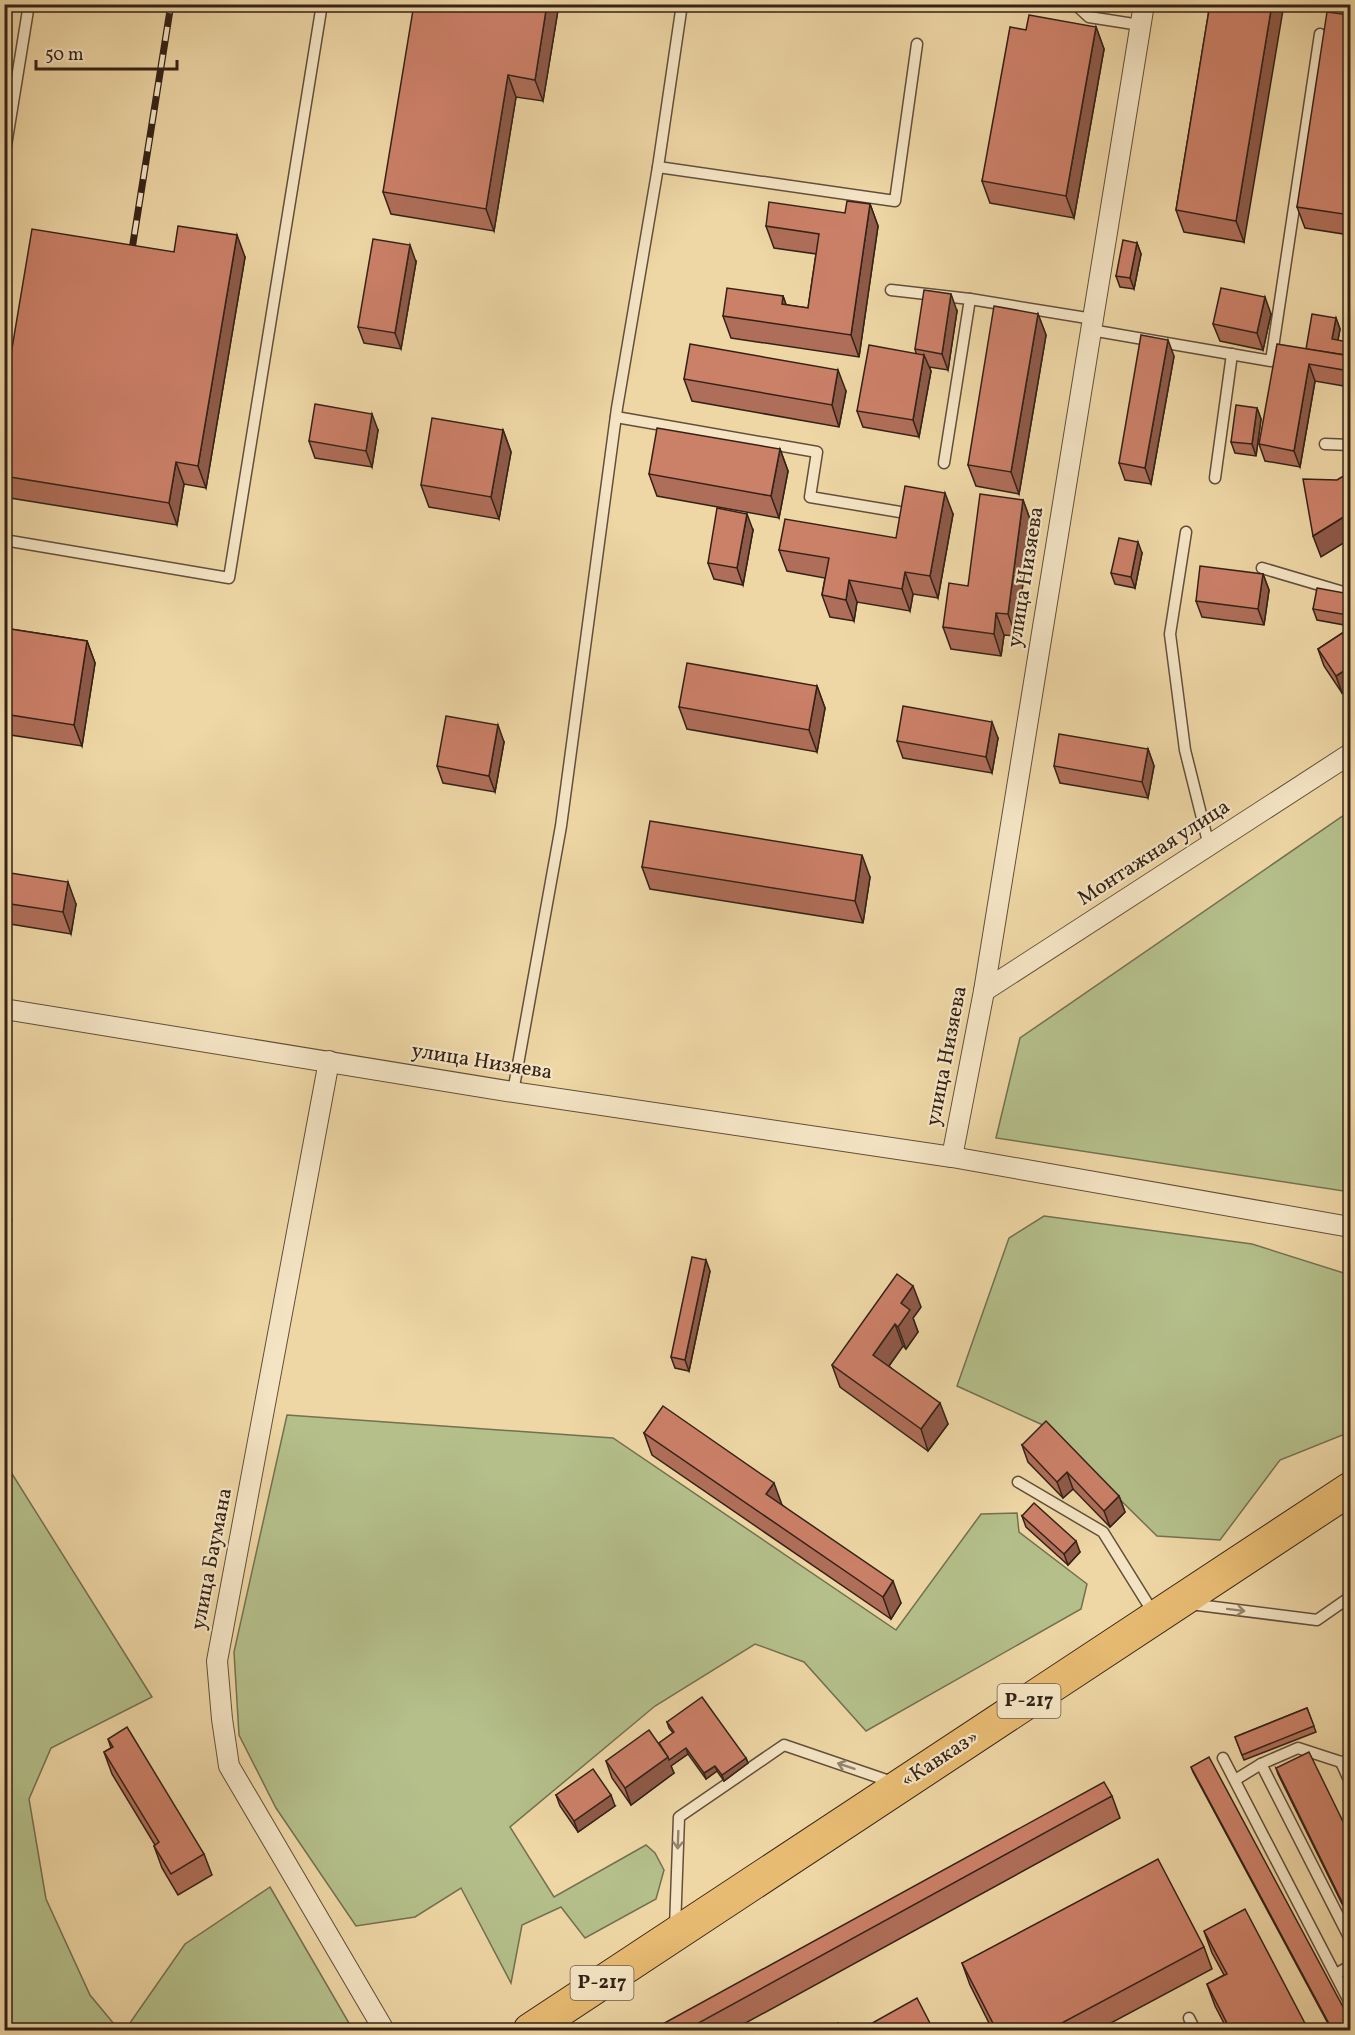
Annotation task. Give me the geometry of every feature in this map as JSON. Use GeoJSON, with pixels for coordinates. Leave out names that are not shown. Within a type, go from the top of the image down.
{"type":"FeatureCollection","features":[{"type":"Feature","properties":{"kind":"highway","name":"«Кавказ»"},"geometry":{"type":"LineString","coordinates":[[530,2031],[1350,1489]]}},
{"type":"Feature","properties":{"kind":"street","name":"улица Низяева"},"geometry":{"type":"LineString","coordinates":[[952,1157],[984,991],[1144,4]]}},
{"type":"Feature","properties":{"kind":"street","name":"Монтажная улица"},"geometry":{"type":"LineString","coordinates":[[984,991],[1350,754]]}},
{"type":"Feature","properties":{"kind":"street","name":"улица Низяева"},"geometry":{"type":"LineString","coordinates":[[4,1009],[513,1092],[952,1157],[1350,1227]]}},
{"type":"Feature","properties":{"kind":"street","name":"улица Баумана"},"geometry":{"type":"LineString","coordinates":[[329,1061],[217,1661],[229,1766],[384,2031]]}},
{"type":"Feature","properties":{"kind":"lane"},"geometry":{"type":"LineString","coordinates":[[4,158],[28,4]]}},
{"type":"Feature","properties":{"kind":"lane"},"geometry":{"type":"LineString","coordinates":[[4,540],[229,578],[322,4]]}},
{"type":"Feature","properties":{"kind":"lane"},"geometry":{"type":"LineString","coordinates":[[513,1092],[561,826],[616,417],[658,167],[682,4]]}},
{"type":"Feature","properties":{"kind":"lane"},"geometry":{"type":"LineString","coordinates":[[1075,4],[1089,17],[1140,26]]}},
{"type":"Feature","properties":{"kind":"lane"},"geometry":{"type":"LineString","coordinates":[[891,290],[970,299],[1271,361],[1320,34]]}},
{"type":"Feature","properties":{"kind":"lane"},"geometry":{"type":"LineString","coordinates":[[658,167],[896,201],[917,44]]}},
{"type":"Feature","properties":{"kind":"lane"},"geometry":{"type":"LineString","coordinates":[[944,463],[970,299]]}},
{"type":"Feature","properties":{"kind":"lane"},"geometry":{"type":"LineString","coordinates":[[1215,478],[1232,354]]}},
{"type":"Feature","properties":{"kind":"lane"},"geometry":{"type":"LineString","coordinates":[[616,417],[817,452],[810,497],[900,512]]}},
{"type":"Feature","properties":{"kind":"lane"},"geometry":{"type":"LineString","coordinates":[[1325,444],[1350,445]]}},
{"type":"Feature","properties":{"kind":"lane"},"geometry":{"type":"LineString","coordinates":[[1186,532],[1170,633],[1185,750],[1209,846]]}},
{"type":"Feature","properties":{"kind":"lane"},"geometry":{"type":"LineString","coordinates":[[1262,568],[1350,594]]}},
{"type":"Feature","properties":{"kind":"lane"},"geometry":{"type":"LineString","coordinates":[[1018,1482],[1103,1532],[1167,1610],[1317,1620],[1350,1597]]}},
{"type":"Feature","properties":{"kind":"lane"},"geometry":{"type":"LineString","coordinates":[[674,1935],[679,1817],[784,1745],[901,1785]]}},
{"type":"Feature","properties":{"kind":"lane"},"geometry":{"type":"LineString","coordinates":[[1234,1780],[1261,1764],[1298,1748],[1346,1761],[1350,1782]]}},
{"type":"Feature","properties":{"kind":"lane"},"geometry":{"type":"LineString","coordinates":[[1223,1758],[1350,2002]]}},
{"type":"Feature","properties":{"kind":"lane"},"geometry":{"type":"LineString","coordinates":[[1261,1764],[1350,1939]]}},
{"type":"Feature","properties":{"kind":"lane"},"geometry":{"type":"LineString","coordinates":[[1336,1974],[1350,1966]]}},
{"type":"Feature","properties":{"kind":"lane"},"geometry":{"type":"LineString","coordinates":[[1189,2018],[1196,2031]]}},
{"type":"Feature","properties":{"kind":"green space"},"geometry":{"type":"Polygon","coordinates":[[[1350,811],[1350,1192],[996,1138],[1020,1038],[1350,811]]]}},
{"type":"Feature","properties":{"kind":"green space"},"geometry":{"type":"Polygon","coordinates":[[[1044,1216],[1252,1244],[1350,1275],[1350,1432],[1280,1460],[1220,1540],[1157,1536],[1045,1426],[957,1386],[1009,1238],[1044,1216]]]}},
{"type":"Feature","properties":{"kind":"green space"},"geometry":{"type":"Polygon","coordinates":[[[287,1415],[613,1438],[896,1630],[981,1514],[1017,1513],[1019,1532],[1087,1584],[1081,1609],[866,1731],[804,1662],[755,1644],[655,1706],[510,1827],[554,1897],[646,1845],[655,1853],[664,1870],[656,1899],[585,1938],[561,1907],[522,1925],[511,1983],[461,1888],[415,1917],[356,1926],[276,1808],[239,1735],[234,1652],[287,1415]]]}},
{"type":"Feature","properties":{"kind":"green space"},"geometry":{"type":"Polygon","coordinates":[[[4,1461],[152,1697],[51,1748],[29,1799],[46,1899],[90,1995],[119,2030],[5,2030],[4,1461]]]}},
{"type":"Feature","properties":{"kind":"green space"},"geometry":{"type":"Polygon","coordinates":[[[270,1887],[353,2030],[125,2030],[185,1944],[270,1887]]]}},
{"type":"Feature","properties":{"kind":"building"},"geometry":{"type":"Polygon","coordinates":[[[414,4],[547,4],[535,80],[508,75],[486,209],[383,192],[414,4]]]}},
{"type":"Feature","properties":{"kind":"building"},"geometry":{"type":"Polygon","coordinates":[[[1210,4],[1272,4],[1236,221],[1176,210],[1210,4]]]}},
{"type":"Feature","properties":{"kind":"building"},"geometry":{"type":"Polygon","coordinates":[[[1327,12],[1350,15],[1350,215],[1297,207],[1327,12]]]}},
{"type":"Feature","properties":{"kind":"building"},"geometry":{"type":"Polygon","coordinates":[[[1029,15],[1096,27],[1066,196],[982,181],[1010,27],[1026,30],[1029,15]]]}},
{"type":"Feature","properties":{"kind":"building"},"geometry":{"type":"Polygon","coordinates":[[[847,201],[870,204],[851,335],[723,316],[727,288],[783,296],[782,304],[808,308],[819,234],[766,226],[769,202],[845,213],[847,201]]]}},
{"type":"Feature","properties":{"kind":"building"},"geometry":{"type":"Polygon","coordinates":[[[178,226],[237,235],[198,466],[176,462],[169,503],[4,476],[4,396],[32,229],[174,252],[178,226]]]}},
{"type":"Feature","properties":{"kind":"building"},"geometry":{"type":"Polygon","coordinates":[[[373,239],[410,245],[395,333],[358,327],[373,239]]]}},
{"type":"Feature","properties":{"kind":"building"},"geometry":{"type":"Polygon","coordinates":[[[1123,240],[1137,243],[1130,278],[1116,276],[1123,240]]]}},
{"type":"Feature","properties":{"kind":"building"},"geometry":{"type":"Polygon","coordinates":[[[1221,288],[1265,297],[1257,333],[1213,324],[1221,288]]]}},
{"type":"Feature","properties":{"kind":"building"},"geometry":{"type":"Polygon","coordinates":[[[924,290],[951,294],[942,354],[915,349],[924,290]]]}},
{"type":"Feature","properties":{"kind":"building"},"geometry":{"type":"Polygon","coordinates":[[[994,306],[1038,314],[1011,472],[968,465],[994,306]]]}},
{"type":"Feature","properties":{"kind":"building"},"geometry":{"type":"Polygon","coordinates":[[[1312,314],[1336,318],[1332,339],[1348,342],[1346,355],[1306,349],[1312,314]]]}},
{"type":"Feature","properties":{"kind":"building"},"geometry":{"type":"Polygon","coordinates":[[[1141,335],[1168,340],[1145,468],[1119,463],[1141,335]]]}},
{"type":"Feature","properties":{"kind":"building"},"geometry":{"type":"Polygon","coordinates":[[[690,344],[838,370],[832,405],[684,379],[690,344]]]}},
{"type":"Feature","properties":{"kind":"building"},"geometry":{"type":"Polygon","coordinates":[[[1277,344],[1350,356],[1350,371],[1309,364],[1294,451],[1259,444],[1277,344]]]}},
{"type":"Feature","properties":{"kind":"building"},"geometry":{"type":"Polygon","coordinates":[[[869,345],[924,355],[913,420],[857,411],[869,345]]]}},
{"type":"Feature","properties":{"kind":"building"},"geometry":{"type":"Polygon","coordinates":[[[315,404],[372,414],[366,451],[309,441],[315,404]]]}},
{"type":"Feature","properties":{"kind":"building"},"geometry":{"type":"Polygon","coordinates":[[[1236,405],[1257,408],[1252,444],[1231,442],[1236,405]]]}},
{"type":"Feature","properties":{"kind":"building"},"geometry":{"type":"Polygon","coordinates":[[[432,418],[503,430],[491,497],[421,485],[432,418]]]}},
{"type":"Feature","properties":{"kind":"building"},"geometry":{"type":"Polygon","coordinates":[[[657,428],[780,449],[771,496],[649,474],[657,428]]]}},
{"type":"Feature","properties":{"kind":"building"},"geometry":{"type":"Polygon","coordinates":[[[1350,472],[1350,513],[1313,536],[1303,479],[1337,480],[1350,472]]]}},
{"type":"Feature","properties":{"kind":"building"},"geometry":{"type":"Polygon","coordinates":[[[905,486],[945,493],[930,576],[905,572],[902,589],[849,580],[846,600],[822,595],[829,558],[779,550],[785,519],[896,538],[905,486]]]}},
{"type":"Feature","properties":{"kind":"building"},"geometry":{"type":"Polygon","coordinates":[[[980,494],[1023,500],[1008,614],[996,613],[994,634],[943,627],[949,583],[968,586],[980,494]]]}},
{"type":"Feature","properties":{"kind":"building"},"geometry":{"type":"Polygon","coordinates":[[[717,508],[747,514],[737,568],[708,563],[717,508]]]}},
{"type":"Feature","properties":{"kind":"building"},"geometry":{"type":"Polygon","coordinates":[[[1119,538],[1138,542],[1131,577],[1111,573],[1119,538]]]}},
{"type":"Feature","properties":{"kind":"building"},"geometry":{"type":"Polygon","coordinates":[[[1200,566],[1263,574],[1258,609],[1196,601],[1200,566]]]}},
{"type":"Feature","properties":{"kind":"building"},"geometry":{"type":"Polygon","coordinates":[[[1317,588],[1350,594],[1347,615],[1313,609],[1317,588]]]}},
{"type":"Feature","properties":{"kind":"building"},"geometry":{"type":"Polygon","coordinates":[[[4,628],[87,641],[74,725],[4,714],[4,628]]]}},
{"type":"Feature","properties":{"kind":"building"},"geometry":{"type":"Polygon","coordinates":[[[1350,628],[1350,667],[1336,676],[1318,649],[1350,628]]]}},
{"type":"Feature","properties":{"kind":"building"},"geometry":{"type":"Polygon","coordinates":[[[687,663],[817,686],[809,730],[679,707],[687,663]]]}},
{"type":"Feature","properties":{"kind":"building"},"geometry":{"type":"Polygon","coordinates":[[[903,706],[992,722],[986,757],[897,741],[903,706]]]}},
{"type":"Feature","properties":{"kind":"building"},"geometry":{"type":"Polygon","coordinates":[[[446,716],[498,725],[489,776],[437,766],[446,716]]]}},
{"type":"Feature","properties":{"kind":"building"},"geometry":{"type":"Polygon","coordinates":[[[1059,734],[1148,749],[1142,782],[1054,766],[1059,734]]]}},
{"type":"Feature","properties":{"kind":"building"},"geometry":{"type":"Polygon","coordinates":[[[650,821],[862,855],[855,901],[642,867],[650,821]]]}},
{"type":"Feature","properties":{"kind":"building"},"geometry":{"type":"Polygon","coordinates":[[[4,872],[68,882],[63,912],[4,903],[4,872]]]}},
{"type":"Feature","properties":{"kind":"building"},"geometry":{"type":"Polygon","coordinates":[[[692,1257],[706,1260],[685,1360],[671,1357],[692,1257]]]}},
{"type":"Feature","properties":{"kind":"building"},"geometry":{"type":"Polygon","coordinates":[[[897,1274],[913,1286],[901,1303],[910,1310],[898,1327],[895,1324],[873,1355],[940,1403],[921,1429],[832,1365],[897,1274]]]}},
{"type":"Feature","properties":{"kind":"building"},"geometry":{"type":"Polygon","coordinates":[[[663,1406],[774,1483],[766,1494],[893,1581],[883,1597],[644,1433],[663,1406]]]}},
{"type":"Feature","properties":{"kind":"building"},"geometry":{"type":"Polygon","coordinates":[[[1046,1421],[1119,1496],[1104,1511],[1067,1472],[1057,1482],[1022,1445],[1046,1421]]]}},
{"type":"Feature","properties":{"kind":"building"},"geometry":{"type":"Polygon","coordinates":[[[1034,1503],[1076,1541],[1064,1554],[1022,1516],[1034,1503]]]}},
{"type":"Feature","properties":{"kind":"building"},"geometry":{"type":"Polygon","coordinates":[[[702,1697],[746,1758],[722,1775],[715,1766],[704,1773],[686,1748],[669,1760],[659,1743],[674,1732],[667,1722],[702,1697]]]}},
{"type":"Feature","properties":{"kind":"building"},"geometry":{"type":"Polygon","coordinates":[[[1307,1708],[1314,1726],[1242,1755],[1235,1737],[1307,1708]]]}},
{"type":"Feature","properties":{"kind":"building"},"geometry":{"type":"Polygon","coordinates":[[[127,1727],[204,1854],[171,1874],[154,1846],[159,1842],[104,1752],[113,1747],[108,1739],[127,1727]]]}},
{"type":"Feature","properties":{"kind":"building"},"geometry":{"type":"Polygon","coordinates":[[[649,1730],[668,1757],[625,1788],[606,1761],[649,1730]]]}},
{"type":"Feature","properties":{"kind":"building"},"geometry":{"type":"Polygon","coordinates":[[[1309,1752],[1350,1836],[1350,1918],[1276,1768],[1309,1752]]]}},
{"type":"Feature","properties":{"kind":"building"},"geometry":{"type":"Polygon","coordinates":[[[1209,1757],[1350,2020],[1350,2031],[1333,2031],[1191,1767],[1209,1757]]]}},
{"type":"Feature","properties":{"kind":"building"},"geometry":{"type":"Polygon","coordinates":[[[593,1769],[611,1795],[574,1821],[556,1795],[593,1769]]]}},
{"type":"Feature","properties":{"kind":"building"},"geometry":{"type":"Polygon","coordinates":[[[1104,1782],[1112,1796],[684,2031],[650,2031],[1104,1782]]]}},
{"type":"Feature","properties":{"kind":"building"},"geometry":{"type":"Polygon","coordinates":[[[1158,1859],[1204,1947],[1047,2031],[997,2031],[962,1963],[1158,1859]]]}},
{"type":"Feature","properties":{"kind":"building"},"geometry":{"type":"Polygon","coordinates":[[[1245,1909],[1309,2031],[1231,2031],[1207,1984],[1227,1974],[1204,1931],[1245,1909]]]}},
{"type":"Feature","properties":{"kind":"building"},"geometry":{"type":"Polygon","coordinates":[[[917,1998],[934,2031],[858,2031],[917,1998]]]}},
{"type":"Feature","properties":{"kind":"building"},"geometry":{"type":"Polygon","coordinates":[[[838,2023],[842,2031],[824,2031],[838,2023]]]}},
{"type":"Feature","properties":{"kind":"railway"},"geometry":{"type":"LineString","coordinates":[[130,262],[171,4]]}}]}
